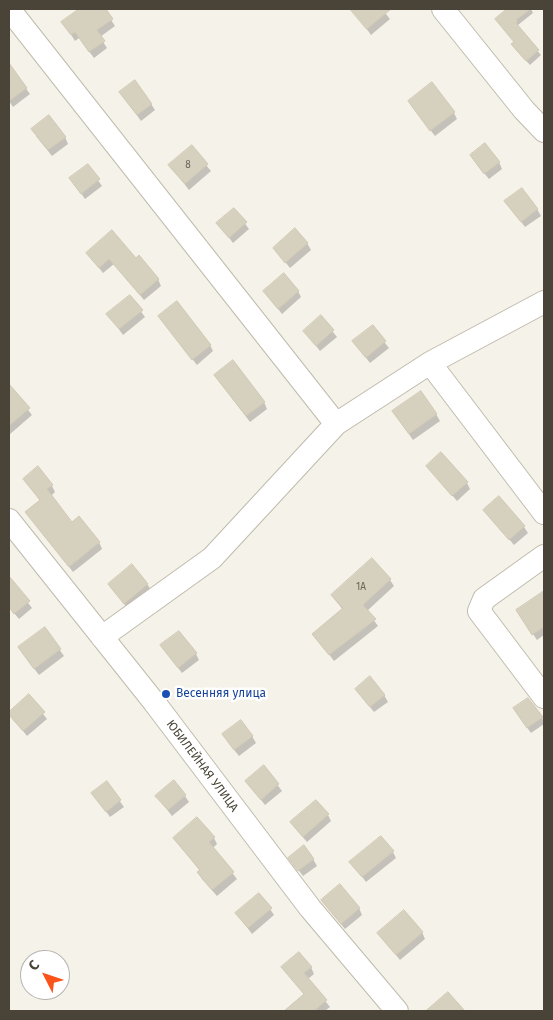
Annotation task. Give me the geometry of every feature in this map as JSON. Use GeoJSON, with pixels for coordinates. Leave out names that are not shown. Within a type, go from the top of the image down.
{"type":"FeatureCollection","features":[{"type":"Feature","properties":{"kind":"street"},"geometry":{"type":"LineString","coordinates":[[9,9],[336,424]]}},
{"type":"Feature","properties":{"kind":"street"},"geometry":{"type":"LineString","coordinates":[[443,9],[524,110],[544,131]]}},
{"type":"Feature","properties":{"kind":"street"},"geometry":{"type":"LineString","coordinates":[[102,637],[212,558],[336,424],[430,362],[544,302]]}},
{"type":"Feature","properties":{"kind":"street"},"geometry":{"type":"LineString","coordinates":[[430,362],[544,513]]}},
{"type":"Feature","properties":{"kind":"street","name":"ЮБИЛЕЙНАЯ УЛИЦА"},"geometry":{"type":"LineString","coordinates":[[9,520],[154,702],[310,908],[397,1011]]}},
{"type":"Feature","properties":{"kind":"street"},"geometry":{"type":"LineString","coordinates":[[544,556],[484,599],[479,611],[544,697]]}},
{"type":"Feature","properties":{"kind":"building"},"geometry":{"type":"Polygon","coordinates":[[[79,9],[106,9],[113,19],[97,30],[105,41],[89,52],[75,32],[71,35],[61,22],[79,9]]]}},
{"type":"Feature","properties":{"kind":"building"},"geometry":{"type":"Polygon","coordinates":[[[350,9],[391,9],[367,29],[350,9]]]}},
{"type":"Feature","properties":{"kind":"building"},"geometry":{"type":"Polygon","coordinates":[[[507,9],[531,9],[516,20],[518,21],[516,23],[539,50],[526,61],[511,44],[514,42],[495,19],[507,9]]]}},
{"type":"Feature","properties":{"kind":"building"},"geometry":{"type":"Polygon","coordinates":[[[9,63],[27,88],[9,101],[9,63]]]}},
{"type":"Feature","properties":{"kind":"building"},"geometry":{"type":"Polygon","coordinates":[[[135,80],[152,104],[137,115],[119,92],[135,80]]]}},
{"type":"Feature","properties":{"kind":"building"},"geometry":{"type":"Polygon","coordinates":[[[432,82],[455,112],[430,131],[408,101],[432,82]]]}},
{"type":"Feature","properties":{"kind":"building"},"geometry":{"type":"Polygon","coordinates":[[[49,115],[66,137],[48,150],[31,129],[49,115]]]}},
{"type":"Feature","properties":{"kind":"building"},"geometry":{"type":"Polygon","coordinates":[[[485,143],[500,162],[484,174],[470,155],[485,143]]]}},
{"type":"Feature","properties":{"kind":"building"},"geometry":{"type":"Polygon","coordinates":[[[192,145],[208,164],[185,184],[168,165],[192,145]]]}},
{"type":"Feature","properties":{"kind":"building"},"geometry":{"type":"Polygon","coordinates":[[[88,164],[100,179],[81,194],[69,178],[88,164]]]}},
{"type":"Feature","properties":{"kind":"building"},"geometry":{"type":"Polygon","coordinates":[[[522,188],[538,209],[521,222],[504,201],[522,188]]]}},
{"type":"Feature","properties":{"kind":"building"},"geometry":{"type":"Polygon","coordinates":[[[234,208],[247,222],[229,238],[216,223],[234,208]]]}},
{"type":"Feature","properties":{"kind":"building"},"geometry":{"type":"Polygon","coordinates":[[[295,228],[308,243],[285,263],[273,248],[295,228]]]}},
{"type":"Feature","properties":{"kind":"building"},"geometry":{"type":"Polygon","coordinates":[[[112,230],[136,258],[139,255],[159,279],[140,295],[109,259],[99,268],[86,253],[112,230]]]}},
{"type":"Feature","properties":{"kind":"building"},"geometry":{"type":"Polygon","coordinates":[[[284,273],[299,291],[278,309],[263,291],[284,273]]]}},
{"type":"Feature","properties":{"kind":"building"},"geometry":{"type":"Polygon","coordinates":[[[130,295],[143,310],[119,329],[106,314],[130,295]]]}},
{"type":"Feature","properties":{"kind":"building"},"geometry":{"type":"Polygon","coordinates":[[[177,301],[211,345],[192,360],[158,316],[177,301]]]}},
{"type":"Feature","properties":{"kind":"building"},"geometry":{"type":"Polygon","coordinates":[[[321,315],[334,330],[316,346],[303,331],[321,315]]]}},
{"type":"Feature","properties":{"kind":"building"},"geometry":{"type":"Polygon","coordinates":[[[373,325],[386,341],[366,358],[352,341],[373,325]]]}},
{"type":"Feature","properties":{"kind":"building"},"geometry":{"type":"Polygon","coordinates":[[[233,360],[265,402],[246,416],[214,375],[233,360]]]}},
{"type":"Feature","properties":{"kind":"building"},"geometry":{"type":"Polygon","coordinates":[[[9,384],[30,408],[9,426],[9,384]]]}},
{"type":"Feature","properties":{"kind":"building"},"geometry":{"type":"Polygon","coordinates":[[[421,391],[437,414],[409,434],[392,411],[421,391]]]}},
{"type":"Feature","properties":{"kind":"building"},"geometry":{"type":"Polygon","coordinates":[[[441,452],[468,482],[452,496],[426,466],[441,452]]]}},
{"type":"Feature","properties":{"kind":"building"},"geometry":{"type":"Polygon","coordinates":[[[38,466],[53,485],[47,489],[72,522],[79,516],[100,542],[69,567],[25,512],[40,500],[23,479],[38,466]]]}},
{"type":"Feature","properties":{"kind":"building"},"geometry":{"type":"Polygon","coordinates":[[[499,496],[525,526],[509,540],[483,510],[499,496]]]}},
{"type":"Feature","properties":{"kind":"building"},"geometry":{"type":"Polygon","coordinates":[[[372,558],[391,579],[363,605],[376,619],[329,655],[312,634],[343,608],[331,595],[372,558]]]}},
{"type":"Feature","properties":{"kind":"building"},"geometry":{"type":"Polygon","coordinates":[[[132,564],[148,584],[124,604],[108,584],[132,564]]]}},
{"type":"Feature","properties":{"kind":"building"},"geometry":{"type":"Polygon","coordinates":[[[9,576],[30,601],[14,614],[9,607],[9,576]]]}},
{"type":"Feature","properties":{"kind":"building"},"geometry":{"type":"Polygon","coordinates":[[[544,591],[544,627],[532,635],[516,610],[544,591]]]}},
{"type":"Feature","properties":{"kind":"building"},"geometry":{"type":"Polygon","coordinates":[[[45,627],[61,649],[34,669],[18,647],[45,627]]]}},
{"type":"Feature","properties":{"kind":"building"},"geometry":{"type":"Polygon","coordinates":[[[179,631],[197,653],[178,668],[160,645],[179,631]]]}},
{"type":"Feature","properties":{"kind":"building"},"geometry":{"type":"Polygon","coordinates":[[[370,676],[385,695],[370,707],[355,689],[370,676]]]}},
{"type":"Feature","properties":{"kind":"building"},"geometry":{"type":"Polygon","coordinates":[[[29,694],[45,712],[23,731],[9,715],[9,712],[29,694]]]}},
{"type":"Feature","properties":{"kind":"building"},"geometry":{"type":"Polygon","coordinates":[[[528,698],[543,717],[527,728],[513,708],[528,698]]]}},
{"type":"Feature","properties":{"kind":"building"},"geometry":{"type":"Polygon","coordinates":[[[241,720],[253,736],[234,750],[222,734],[241,720]]]}},
{"type":"Feature","properties":{"kind":"building"},"geometry":{"type":"Polygon","coordinates":[[[264,765],[279,784],[261,800],[245,781],[264,765]]]}},
{"type":"Feature","properties":{"kind":"building"},"geometry":{"type":"Polygon","coordinates":[[[174,780],[186,795],[168,810],[155,796],[174,780]]]}},
{"type":"Feature","properties":{"kind":"building"},"geometry":{"type":"Polygon","coordinates":[[[107,781],[121,800],[106,812],[91,793],[107,781]]]}},
{"type":"Feature","properties":{"kind":"building"},"geometry":{"type":"Polygon","coordinates":[[[316,800],[329,814],[303,837],[290,822],[316,800]]]}},
{"type":"Feature","properties":{"kind":"building"},"geometry":{"type":"Polygon","coordinates":[[[197,817],[215,837],[209,842],[234,872],[212,890],[197,872],[200,870],[173,838],[197,817]]]}},
{"type":"Feature","properties":{"kind":"building"},"geometry":{"type":"Polygon","coordinates":[[[381,836],[394,851],[362,877],[349,862],[381,836]]]}},
{"type":"Feature","properties":{"kind":"building"},"geometry":{"type":"Polygon","coordinates":[[[304,845],[314,859],[298,871],[288,858],[304,845]]]}},
{"type":"Feature","properties":{"kind":"building"},"geometry":{"type":"Polygon","coordinates":[[[340,884],[360,908],[341,924],[321,900],[340,884]]]}},
{"type":"Feature","properties":{"kind":"building"},"geometry":{"type":"Polygon","coordinates":[[[259,893],[272,908],[248,928],[235,913],[259,893]]]}},
{"type":"Feature","properties":{"kind":"building"},"geometry":{"type":"Polygon","coordinates":[[[404,910],[423,932],[396,955],[377,933],[404,910]]]}},
{"type":"Feature","properties":{"kind":"building"},"geometry":{"type":"Polygon","coordinates":[[[299,952],[312,967],[304,973],[327,1000],[314,1011],[284,1011],[304,994],[281,967],[299,952]]]}},
{"type":"Feature","properties":{"kind":"building"},"geometry":{"type":"Polygon","coordinates":[[[448,992],[465,1011],[426,1011],[448,992]]]}},
{"type":"Feature","properties":{"kind":"place","name":"Весенняя улица"},"geometry":{"type":"Point","coordinates":[166,694]}}]}
